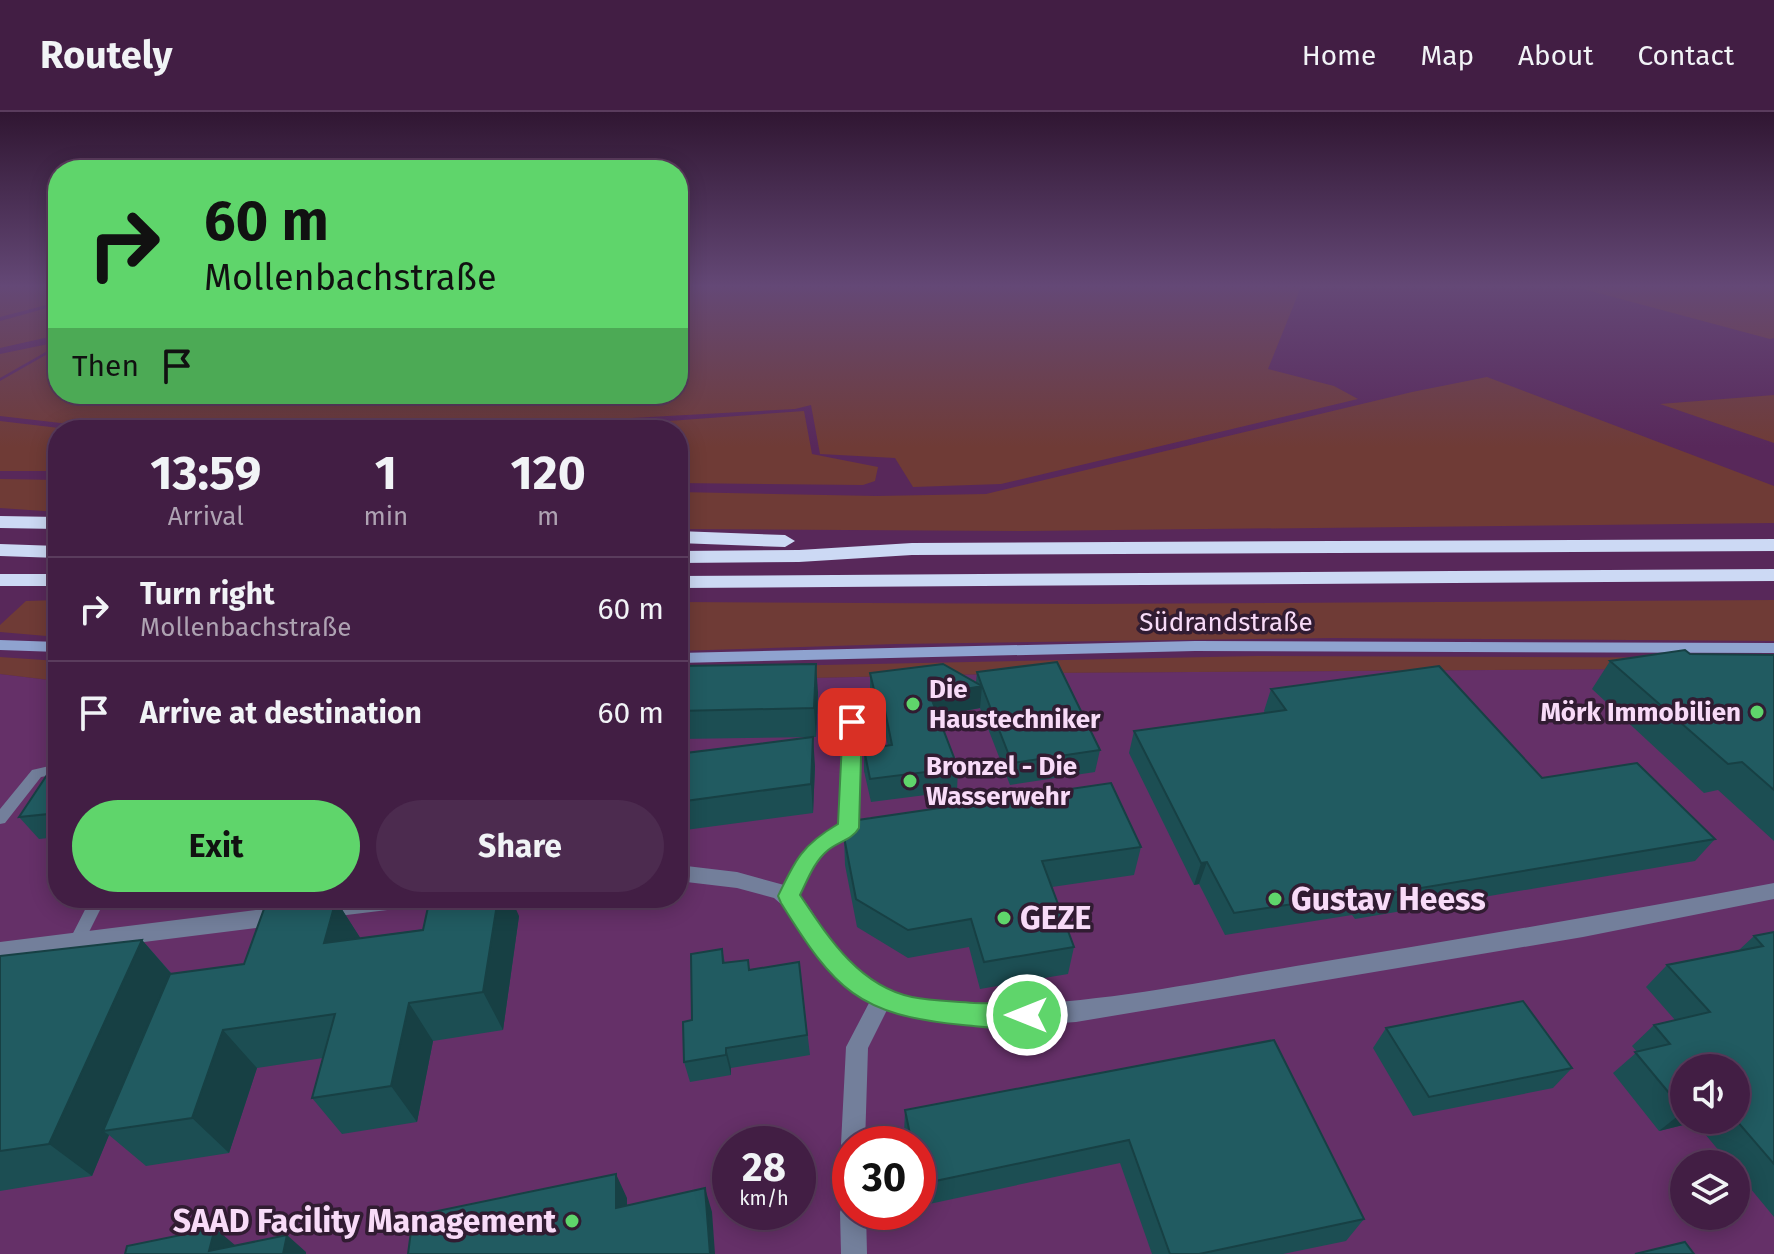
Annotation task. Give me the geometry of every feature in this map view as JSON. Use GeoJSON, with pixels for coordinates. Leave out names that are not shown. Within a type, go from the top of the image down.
{"type":"FeatureCollection","features":[{"type":"Feature","properties":{"kind":"highway"},"geometry":{"type":"LineString","coordinates":[[0,522],[48,523]]}},
{"type":"Feature","properties":{"kind":"highway"},"geometry":{"type":"LineString","coordinates":[[688,538],[912,549],[1774,545]]}},
{"type":"Feature","properties":{"kind":"highway"},"geometry":{"type":"LineString","coordinates":[[688,557],[799,556],[912,549]]}},
{"type":"Feature","properties":{"kind":"highway"},"geometry":{"type":"LineString","coordinates":[[0,550],[48,552]]}},
{"type":"Feature","properties":{"kind":"highway"},"geometry":{"type":"LineString","coordinates":[[688,582],[1774,575]]}},
{"type":"Feature","properties":{"kind":"highway"},"geometry":{"type":"LineString","coordinates":[[0,580],[48,580]]}},
{"type":"Feature","properties":{"kind":"main road"},"geometry":{"type":"LineString","coordinates":[[0,645],[48,647]]}},
{"type":"Feature","properties":{"kind":"main road","name":"Südrandstraße"},"geometry":{"type":"LineString","coordinates":[[688,658],[1195,646],[1774,648]]}},
{"type":"Feature","properties":{"kind":"street"},"geometry":{"type":"LineString","coordinates":[[848,828],[853,696]]}},
{"type":"Feature","properties":{"kind":"street"},"geometry":{"type":"LineString","coordinates":[[789,896],[805,861],[820,845],[848,828],[893,822]]}},
{"type":"Feature","properties":{"kind":"street"},"geometry":{"type":"LineString","coordinates":[[688,874],[729,876],[789,896],[820,945],[852,979],[882,999],[913,1009],[1003,1017],[1076,1012],[1583,928],[1774,891]]}},
{"type":"Feature","properties":{"kind":"street"},"geometry":{"type":"LineString","coordinates":[[0,951],[340,908]]}},
{"type":"Feature","properties":{"kind":"street"},"geometry":{"type":"LineString","coordinates":[[854,1126],[857,1047],[882,999]]}},
{"type":"Feature","properties":{"kind":"street"},"geometry":{"type":"LineString","coordinates":[[853,1230],[854,1254]]}},
{"type":"Feature","properties":{"kind":"lane"},"geometry":{"type":"LineString","coordinates":[[0,819],[37,773],[48,771]]}},
{"type":"Feature","properties":{"kind":"lane"},"geometry":{"type":"LineString","coordinates":[[77,941],[94,908]]}},
{"type":"Feature","properties":{"kind":"shaded area"},"geometry":{"type":"Polygon","coordinates":[[[0,340],[34,340],[0,348],[0,340]]]}},
{"type":"Feature","properties":{"kind":"shaded area"},"geometry":{"type":"Polygon","coordinates":[[[688,340],[1280,340],[1268,369],[1334,386],[1358,399],[1001,484],[913,487],[895,458],[820,454],[811,405],[795,409],[594,420],[48,422],[0,416],[0,381],[48,354],[48,404],[688,404],[688,340]]]}},
{"type":"Feature","properties":{"kind":"shaded area"},"geometry":{"type":"Polygon","coordinates":[[[48,344],[48,351],[0,378],[0,354],[48,344]]]}},
{"type":"Feature","properties":{"kind":"shaded area"},"geometry":{"type":"Polygon","coordinates":[[[1487,377],[1774,486],[1774,523],[1024,531],[688,529],[688,492],[876,496],[986,494],[1412,392],[1487,377]]]}},
{"type":"Feature","properties":{"kind":"shaded area"},"geometry":{"type":"Polygon","coordinates":[[[1774,395],[1774,443],[1660,404],[1774,395]]]}},
{"type":"Feature","properties":{"kind":"shaded area"},"geometry":{"type":"Polygon","coordinates":[[[804,411],[812,454],[878,467],[875,481],[863,485],[688,483],[688,420],[682,420],[804,411]]]}},
{"type":"Feature","properties":{"kind":"shaded area"},"geometry":{"type":"Polygon","coordinates":[[[0,421],[48,427],[48,471],[0,471],[0,421]]]}},
{"type":"Feature","properties":{"kind":"shaded area"},"geometry":{"type":"Polygon","coordinates":[[[0,479],[48,480],[48,511],[0,508],[0,479]]]}},
{"type":"Feature","properties":{"kind":"shaded area"},"geometry":{"type":"Polygon","coordinates":[[[48,600],[48,636],[0,632],[0,625],[26,601],[48,600]]]}},
{"type":"Feature","properties":{"kind":"shaded area"},"geometry":{"type":"Polygon","coordinates":[[[1774,600],[1774,641],[1333,638],[896,644],[688,651],[688,602],[1084,604],[1774,600]]]}},
{"type":"Feature","properties":{"kind":"shaded area"},"geometry":{"type":"Polygon","coordinates":[[[1257,656],[1774,658],[1649,669],[1035,673],[688,681],[688,668],[1257,656]]]}},
{"type":"Feature","properties":{"kind":"shaded area"},"geometry":{"type":"Polygon","coordinates":[[[0,657],[48,660],[48,680],[0,674],[0,657]]]}},
{"type":"Feature","properties":{"kind":"shaded area"},"geometry":{"type":"Polygon","coordinates":[[[1649,669],[1774,673],[1774,1254],[0,1254],[0,674],[48,680],[48,908],[688,908],[688,681],[1035,673],[1649,669]]]}},
{"type":"Feature","properties":{"kind":"building"},"geometry":{"type":"Polygon","coordinates":[[[1685,650],[1690,654],[1774,655],[1774,790],[1742,762],[1728,764],[1610,661],[1685,650]]]}},
{"type":"Feature","properties":{"kind":"building"},"geometry":{"type":"Polygon","coordinates":[[[1057,662],[1100,750],[1012,763],[977,672],[1057,662]]]}},
{"type":"Feature","properties":{"kind":"building"},"geometry":{"type":"Polygon","coordinates":[[[816,664],[814,708],[688,711],[688,666],[816,664]]]}},
{"type":"Feature","properties":{"kind":"building"},"geometry":{"type":"Polygon","coordinates":[[[943,664],[982,686],[930,695],[958,768],[870,779],[864,749],[892,745],[883,701],[877,702],[870,673],[943,664]]]}},
{"type":"Feature","properties":{"kind":"building"},"geometry":{"type":"Polygon","coordinates":[[[1439,666],[1542,778],[1637,763],[1715,839],[1367,897],[1364,893],[1234,913],[1207,862],[1201,863],[1134,731],[1286,710],[1271,689],[1439,666]]]}},
{"type":"Feature","properties":{"kind":"building"},"geometry":{"type":"Polygon","coordinates":[[[813,737],[811,784],[688,801],[688,753],[813,737]]]}},
{"type":"Feature","properties":{"kind":"building"},"geometry":{"type":"Polygon","coordinates":[[[47,775],[48,814],[19,817],[47,775]]]}},
{"type":"Feature","properties":{"kind":"building"},"geometry":{"type":"Polygon","coordinates":[[[1111,783],[1141,847],[1042,861],[1074,947],[984,962],[971,919],[908,930],[856,899],[844,837],[858,820],[1111,783]]]}},
{"type":"Feature","properties":{"kind":"building"},"geometry":{"type":"Polygon","coordinates":[[[334,908],[324,943],[423,930],[428,908],[496,908],[483,992],[409,1003],[391,1086],[312,1098],[335,1014],[223,1030],[192,1118],[103,1131],[170,974],[244,964],[264,909],[334,908]]]}},
{"type":"Feature","properties":{"kind":"building"},"geometry":{"type":"Polygon","coordinates":[[[1774,932],[1774,1164],[1748,1134],[1750,1054],[1670,1054],[1670,1094],[1635,1052],[1670,1044],[1654,1025],[1710,1012],[1667,965],[1763,946],[1754,936],[1774,932]]]}},
{"type":"Feature","properties":{"kind":"building"},"geometry":{"type":"Polygon","coordinates":[[[142,940],[49,1144],[0,1151],[0,956],[142,940]]]}},
{"type":"Feature","properties":{"kind":"building"},"geometry":{"type":"Polygon","coordinates":[[[722,949],[723,963],[748,960],[749,970],[799,962],[807,1035],[726,1048],[726,1055],[684,1062],[683,1022],[692,1020],[691,954],[722,949]]]}},
{"type":"Feature","properties":{"kind":"building"},"geometry":{"type":"Polygon","coordinates":[[[1523,1001],[1572,1068],[1429,1097],[1386,1028],[1523,1001]]]}},
{"type":"Feature","properties":{"kind":"building"},"geometry":{"type":"Polygon","coordinates":[[[1274,1040],[1364,1219],[1199,1254],[1170,1254],[1129,1140],[936,1181],[936,1126],[908,1126],[905,1110],[1274,1040]]]}},
{"type":"Feature","properties":{"kind":"building"},"geometry":{"type":"Polygon","coordinates":[[[616,1174],[616,1208],[705,1188],[710,1254],[408,1254],[413,1216],[616,1174]]]}},
{"type":"Feature","properties":{"kind":"building"},"geometry":{"type":"Polygon","coordinates":[[[215,1228],[209,1251],[287,1235],[283,1254],[125,1254],[127,1246],[215,1228]]]}},
{"type":"Feature","properties":{"kind":"building"},"geometry":{"type":"Polygon","coordinates":[[[1685,1242],[1694,1254],[1635,1254],[1685,1242]]]}},
{"type":"Feature","properties":{"kind":"place","name":"Die Haustechniker"},"geometry":{"type":"Point","coordinates":[913,704]}},
{"type":"Feature","properties":{"kind":"place","name":"Mörk Immobilien"},"geometry":{"type":"Point","coordinates":[1757,712]}},
{"type":"Feature","properties":{"kind":"place","name":"Bronzel - Die Wasserwehr"},"geometry":{"type":"Point","coordinates":[910,781]}},
{"type":"Feature","properties":{"kind":"place","name":"Gustav Heess"},"geometry":{"type":"Point","coordinates":[1275,899]}},
{"type":"Feature","properties":{"kind":"place","name":"GEZE"},"geometry":{"type":"Point","coordinates":[1004,918]}},
{"type":"Feature","properties":{"kind":"place","name":"SAAD Facility Management"},"geometry":{"type":"Point","coordinates":[572,1221]}},
{"type":"Feature","properties":{"kind":"route"},"geometry":{"type":"LineString","coordinates":[[852,722],[848,828],[820,845],[805,861],[789,896],[820,945],[852,979],[882,999],[913,1009],[1003,1017],[1027,1015]]}}]}
